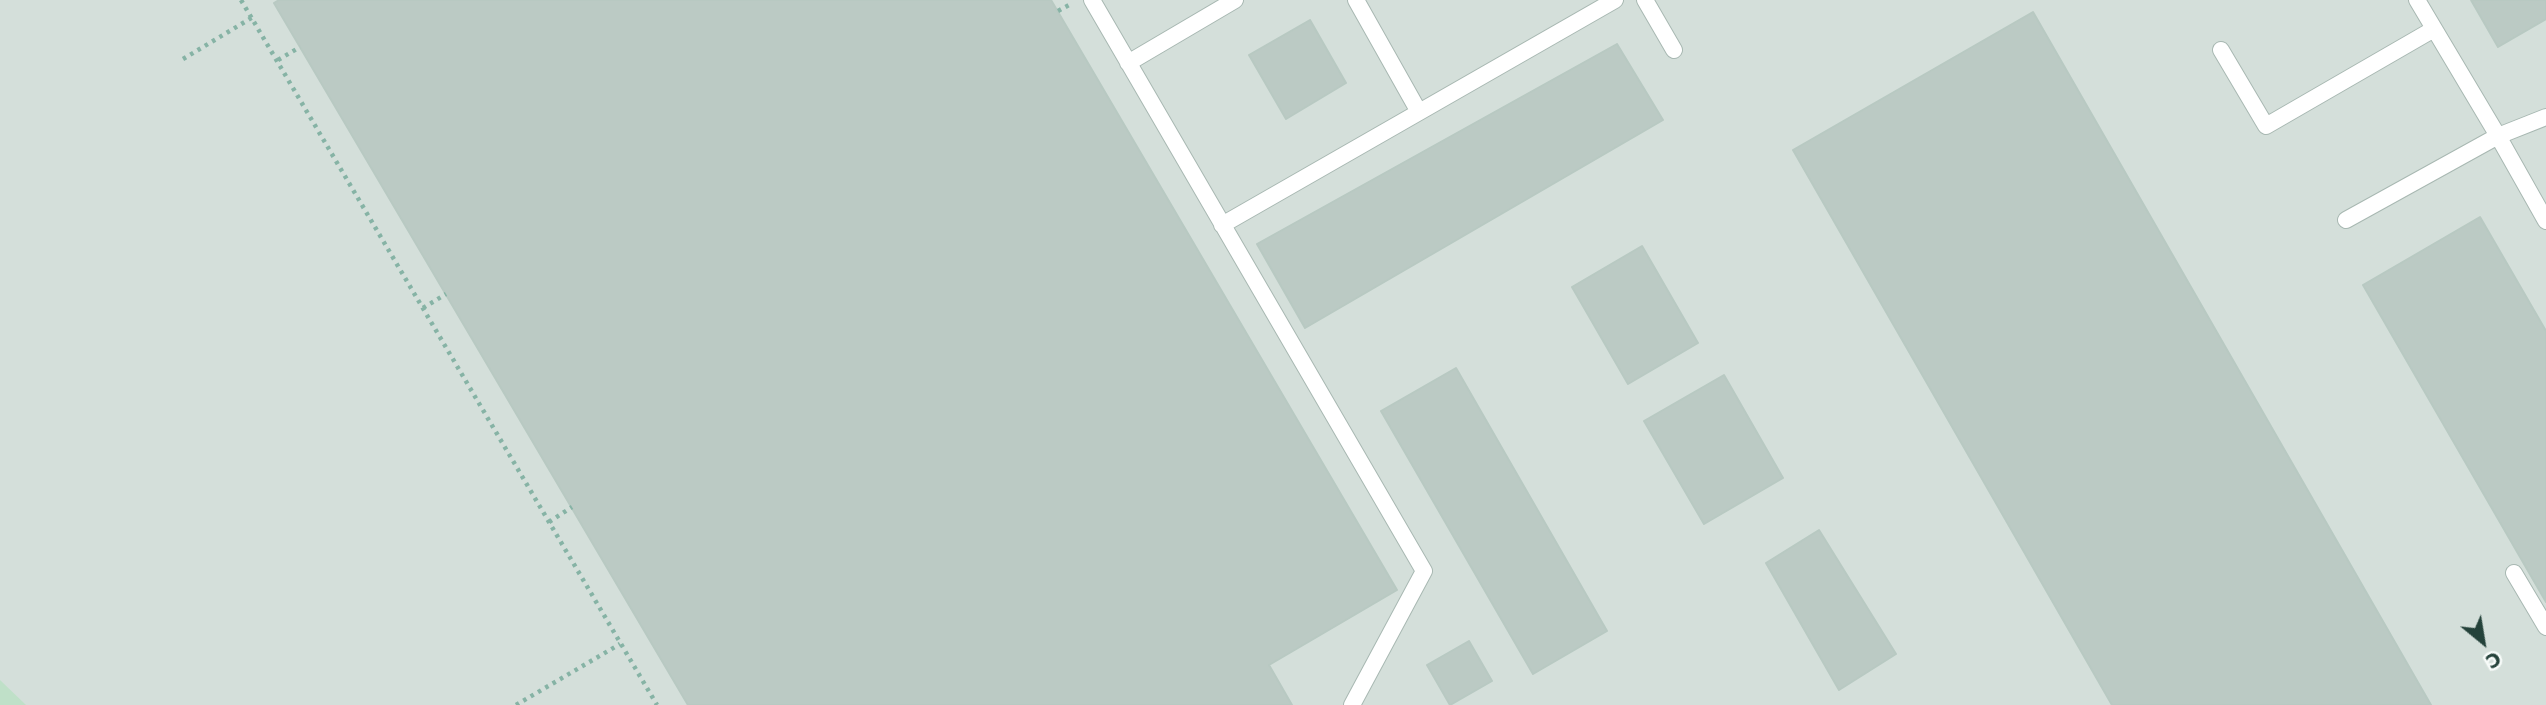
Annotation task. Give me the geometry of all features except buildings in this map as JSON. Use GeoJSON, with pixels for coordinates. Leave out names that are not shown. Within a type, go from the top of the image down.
{"type":"FeatureCollection","features":[{"type":"Feature","properties":{"kind":"lane"},"geometry":{"type":"LineString","coordinates":[[1091,0],[1424,571],[1352,705]]}},
{"type":"Feature","properties":{"kind":"lane"},"geometry":{"type":"LineString","coordinates":[[1128,63],[1236,0]]}},
{"type":"Feature","properties":{"kind":"lane"},"geometry":{"type":"LineString","coordinates":[[1356,0],[1419,112]]}},
{"type":"Feature","properties":{"kind":"lane"},"geometry":{"type":"LineString","coordinates":[[1222,225],[1615,0]]}},
{"type":"Feature","properties":{"kind":"lane"},"geometry":{"type":"LineString","coordinates":[[1646,0],[1674,50]]}},
{"type":"Feature","properties":{"kind":"lane"},"geometry":{"type":"LineString","coordinates":[[2417,0],[2546,221]]}},
{"type":"Feature","properties":{"kind":"lane"},"geometry":{"type":"LineString","coordinates":[[2221,50],[2266,125],[2434,29]]}},
{"type":"Feature","properties":{"kind":"lane"},"geometry":{"type":"LineString","coordinates":[[2346,220],[2498,136],[2546,117]]}},
{"type":"Feature","properties":{"kind":"lane"},"geometry":{"type":"LineString","coordinates":[[2514,573],[2546,627]]}},
{"type":"Feature","properties":{"kind":"path"},"geometry":{"type":"LineString","coordinates":[[241,0],[657,705]]}},
{"type":"Feature","properties":{"kind":"path"},"geometry":{"type":"LineString","coordinates":[[183,59],[253,17]]}},
{"type":"Feature","properties":{"kind":"path"},"geometry":{"type":"LineString","coordinates":[[278,60],[300,47]]}},
{"type":"Feature","properties":{"kind":"path"},"geometry":{"type":"LineString","coordinates":[[423,308],[446,294]]}},
{"type":"Feature","properties":{"kind":"path"},"geometry":{"type":"LineString","coordinates":[[549,522],[572,507]]}},
{"type":"Feature","properties":{"kind":"path"},"geometry":{"type":"LineString","coordinates":[[516,705],[620,644]]}},
{"type":"Feature","properties":{"kind":"shaded area"},"geometry":{"type":"Polygon","coordinates":[[[0,0],[2546,0],[2546,705],[0,705],[0,0]]]}},
{"type":"Feature","properties":{"kind":"green space"},"geometry":{"type":"Polygon","coordinates":[[[0,680],[26,705],[0,705],[0,680]]]}}]}
